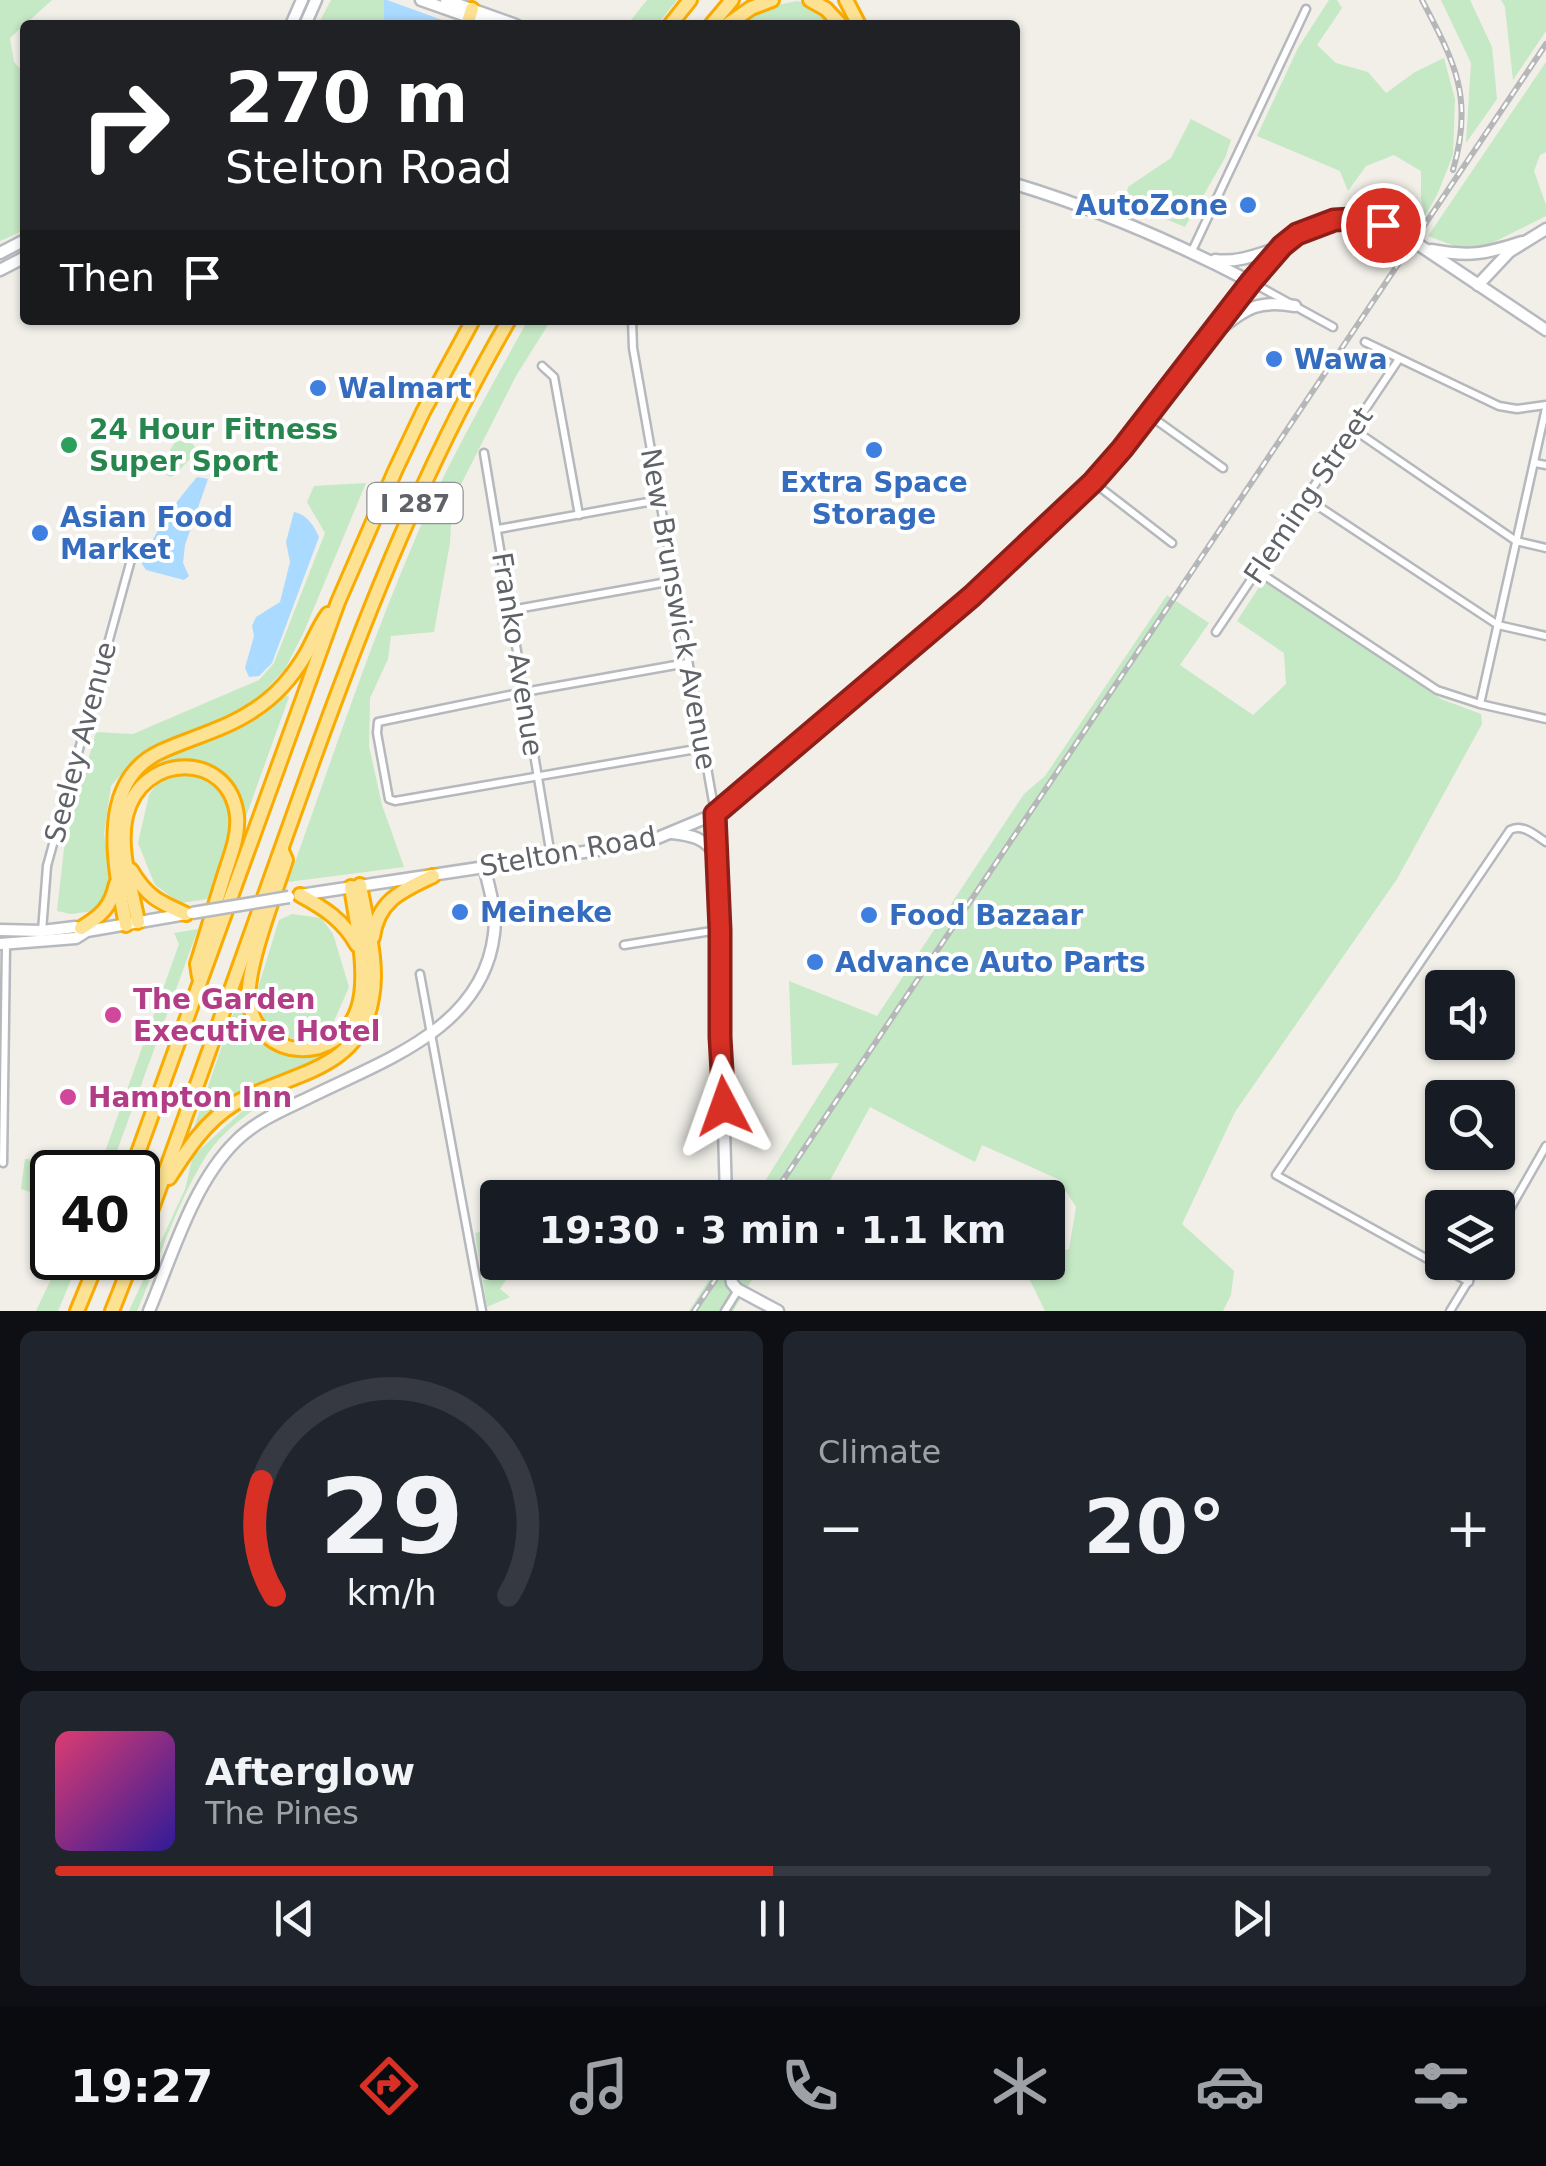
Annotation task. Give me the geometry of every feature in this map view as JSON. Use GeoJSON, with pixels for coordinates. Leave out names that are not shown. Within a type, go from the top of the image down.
{"type":"FeatureCollection","features":[{"type":"Feature","properties":{"kind":"highway"},"geometry":{"type":"LineString","coordinates":[[674,20],[690,0]]}},
{"type":"Feature","properties":{"kind":"highway"},"geometry":{"type":"LineString","coordinates":[[715,20],[732,0]]}},
{"type":"Feature","properties":{"kind":"highway"},"geometry":{"type":"LineString","coordinates":[[734,20],[772,0]]}},
{"type":"Feature","properties":{"kind":"highway"},"geometry":{"type":"LineString","coordinates":[[810,0],[826,8],[837,20]]}},
{"type":"Feature","properties":{"kind":"highway","name":"I 287"},"geometry":{"type":"LineString","coordinates":[[139,1150],[338,602],[416,427],[470,325]]}},
{"type":"Feature","properties":{"kind":"highway","name":"I 287"},"geometry":{"type":"LineString","coordinates":[[160,1185],[354,648],[402,530],[506,325]]}},
{"type":"Feature","properties":{"kind":"highway"},"geometry":{"type":"LineString","coordinates":[[132,924],[117,876],[113,836],[124,789],[140,766],[158,752],[226,726],[277,692],[338,602]]}},
{"type":"Feature","properties":{"kind":"highway"},"geometry":{"type":"LineString","coordinates":[[132,924],[124,830],[136,791],[152,776],[172,767],[194,768],[220,781],[237,812],[236,834],[196,964],[200,982]]}},
{"type":"Feature","properties":{"kind":"highway"},"geometry":{"type":"LineString","coordinates":[[281,848],[286,860],[248,992],[252,1014],[263,1031],[276,1042],[296,1049],[325,1046],[343,1034],[356,1015],[362,994],[365,950],[377,918],[386,904],[403,891],[432,876]]}},
{"type":"Feature","properties":{"kind":"highway"},"geometry":{"type":"LineString","coordinates":[[126,860],[148,895],[161,904],[189,913]]}},
{"type":"Feature","properties":{"kind":"highway"},"geometry":{"type":"LineString","coordinates":[[84,930],[106,910],[117,876]]}},
{"type":"Feature","properties":{"kind":"highway"},"geometry":{"type":"LineString","coordinates":[[160,1190],[192,1144],[218,1116],[252,1094],[318,1070],[339,1056],[355,1038],[373,995],[355,886]]}},
{"type":"Feature","properties":{"kind":"highway"},"geometry":{"type":"LineString","coordinates":[[294,896],[340,920],[365,950]]}},
{"type":"Feature","properties":{"kind":"highway"},"geometry":{"type":"LineString","coordinates":[[77,1311],[90,1280]]}},
{"type":"Feature","properties":{"kind":"highway"},"geometry":{"type":"LineString","coordinates":[[112,1311],[124,1280]]}},
{"type":"Feature","properties":{"kind":"main road"},"geometry":{"type":"LineString","coordinates":[[420,0],[469,17]]}},
{"type":"Feature","properties":{"kind":"main road"},"geometry":{"type":"LineString","coordinates":[[446,0],[469,17]]}},
{"type":"Feature","properties":{"kind":"main road"},"geometry":{"type":"LineString","coordinates":[[1020,186],[1103,212],[1251,282]]}},
{"type":"Feature","properties":{"kind":"main road","name":"Stelton Road"},"geometry":{"type":"LineString","coordinates":[[0,930],[42,931],[75,926],[84,930],[132,924],[617,846],[655,839],[715,814],[972,596],[1093,482],[1282,246],[1315,226],[1352,219],[1383,225],[1546,330]]}},
{"type":"Feature","properties":{"kind":"main road"},"geometry":{"type":"LineString","coordinates":[[1425,249],[1472,255],[1522,242],[1546,230]]}},
{"type":"Feature","properties":{"kind":"main road"},"geometry":{"type":"LineString","coordinates":[[1478,285],[1522,242]]}},
{"type":"Feature","properties":{"kind":"main road"},"geometry":{"type":"LineString","coordinates":[[1206,258],[1234,261],[1282,246]]}},
{"type":"Feature","properties":{"kind":"main road"},"geometry":{"type":"LineString","coordinates":[[1211,335],[1247,308],[1276,303],[1295,306]]}},
{"type":"Feature","properties":{"kind":"main road","name":"New Brunswick Avenue"},"geometry":{"type":"LineString","coordinates":[[715,814],[725,1180]]}},
{"type":"Feature","properties":{"kind":"main road"},"geometry":{"type":"LineString","coordinates":[[671,833],[704,842],[716,856]]}},
{"type":"Feature","properties":{"kind":"main road"},"geometry":{"type":"LineString","coordinates":[[149,1311],[192,1208],[222,1155],[238,1138],[265,1119],[384,1062],[432,1033],[466,1001],[484,971],[494,932],[484,866]]}},
{"type":"Feature","properties":{"kind":"main road","name":"Stelton Road"},"geometry":{"type":"LineString","coordinates":[[3,944],[76,938],[84,930]]}},
{"type":"Feature","properties":{"kind":"main road"},"geometry":{"type":"LineString","coordinates":[[731,1280],[738,1290],[778,1311]]}},
{"type":"Feature","properties":{"kind":"street"},"geometry":{"type":"LineString","coordinates":[[1192,251],[1306,10]]}},
{"type":"Feature","properties":{"kind":"street"},"geometry":{"type":"LineString","coordinates":[[1251,282],[1333,328]]}},
{"type":"Feature","properties":{"kind":"street","name":"New Brunswick Avenue"},"geometry":{"type":"LineString","coordinates":[[632,325],[633,348],[715,814]]}},
{"type":"Feature","properties":{"kind":"street"},"geometry":{"type":"LineString","coordinates":[[1365,342],[1499,406],[1546,407],[1480,704]]}},
{"type":"Feature","properties":{"kind":"street","name":"Fleming Street"},"geometry":{"type":"LineString","coordinates":[[1216,632],[1400,359]]}},
{"type":"Feature","properties":{"kind":"street"},"geometry":{"type":"LineString","coordinates":[[542,366],[554,377],[579,515]]}},
{"type":"Feature","properties":{"kind":"street"},"geometry":{"type":"LineString","coordinates":[[1149,415],[1223,468]]}},
{"type":"Feature","properties":{"kind":"street"},"geometry":{"type":"LineString","coordinates":[[1354,428],[1516,542],[1546,548]]}},
{"type":"Feature","properties":{"kind":"street","name":"Franko Avenue"},"geometry":{"type":"LineString","coordinates":[[484,454],[551,856]]}},
{"type":"Feature","properties":{"kind":"street"},"geometry":{"type":"LineString","coordinates":[[1535,463],[1546,465]]}},
{"type":"Feature","properties":{"kind":"street"},"geometry":{"type":"LineString","coordinates":[[1093,482],[1172,543]]}},
{"type":"Feature","properties":{"kind":"street"},"geometry":{"type":"LineString","coordinates":[[1306,498],[1498,625],[1546,636]]}},
{"type":"Feature","properties":{"kind":"street"},"geometry":{"type":"LineString","coordinates":[[498,529],[659,500]]}},
{"type":"Feature","properties":{"kind":"street","name":"Seeley Avenue"},"geometry":{"type":"LineString","coordinates":[[42,931],[47,866],[132,556]]}},
{"type":"Feature","properties":{"kind":"street"},"geometry":{"type":"LineString","coordinates":[[1256,570],[1437,690],[1546,720]]}},
{"type":"Feature","properties":{"kind":"street"},"geometry":{"type":"LineString","coordinates":[[510,610],[674,582]]}},
{"type":"Feature","properties":{"kind":"street"},"geometry":{"type":"LineString","coordinates":[[688,664],[378,722],[388,798],[394,801],[702,748]]}},
{"type":"Feature","properties":{"kind":"street"},"geometry":{"type":"LineString","coordinates":[[1450,1311],[1469,1282],[1276,1175],[1510,830],[1522,828],[1546,842]]}},
{"type":"Feature","properties":{"kind":"street"},"geometry":{"type":"LineString","coordinates":[[624,945],[720,930]]}},
{"type":"Feature","properties":{"kind":"street"},"geometry":{"type":"LineString","coordinates":[[3,944],[3,1163]]}},
{"type":"Feature","properties":{"kind":"street"},"geometry":{"type":"LineString","coordinates":[[420,974],[482,1311]]}},
{"type":"Feature","properties":{"kind":"street"},"geometry":{"type":"LineString","coordinates":[[1515,1200],[1546,1146]]}},
{"type":"Feature","properties":{"kind":"street"},"geometry":{"type":"LineString","coordinates":[[725,1311],[738,1290]]}},
{"type":"Feature","properties":{"kind":"green space"},"geometry":{"type":"Polygon","coordinates":[[[0,0],[52,0],[30,20],[20,20],[20,29],[10,38],[14,62],[20,69],[20,232],[0,241],[0,0]]]}},
{"type":"Feature","properties":{"kind":"green space"},"geometry":{"type":"Polygon","coordinates":[[[331,0],[384,0],[384,20],[321,20],[331,0]]]}},
{"type":"Feature","properties":{"kind":"green space"},"geometry":{"type":"Polygon","coordinates":[[[647,0],[677,0],[661,20],[631,20],[647,0]]]}},
{"type":"Feature","properties":{"kind":"green space"},"geometry":{"type":"Polygon","coordinates":[[[1329,0],[1337,0],[1342,8],[1317,45],[1336,63],[1368,72],[1386,93],[1444,58],[1455,99],[1453,155],[1425,216],[1421,171],[1394,155],[1366,166],[1348,191],[1340,171],[1257,136],[1298,48],[1329,0]]]}},
{"type":"Feature","properties":{"kind":"green space"},"geometry":{"type":"Polygon","coordinates":[[[1441,0],[1470,0],[1492,47],[1497,99],[1466,143],[1471,63],[1441,0]]]}},
{"type":"Feature","properties":{"kind":"green space"},"geometry":{"type":"Polygon","coordinates":[[[1501,0],[1546,0],[1546,31],[1513,80],[1505,7],[1501,0]]]}},
{"type":"Feature","properties":{"kind":"green space"},"geometry":{"type":"Polygon","coordinates":[[[797,1],[811,5],[830,20],[743,20],[763,8],[797,1]]]}},
{"type":"Feature","properties":{"kind":"green space"},"geometry":{"type":"Polygon","coordinates":[[[1546,62],[1546,152],[1540,155],[1534,171],[1546,216],[1486,246],[1460,248],[1428,236],[1546,62]]]}},
{"type":"Feature","properties":{"kind":"green space"},"geometry":{"type":"Polygon","coordinates":[[[1191,119],[1231,140],[1225,158],[1185,227],[1125,202],[1128,187],[1171,158],[1191,119]]]}},
{"type":"Feature","properties":{"kind":"green space"},"geometry":{"type":"Polygon","coordinates":[[[525,325],[548,325],[516,376],[452,502],[450,543],[434,632],[391,636],[388,659],[370,698],[369,746],[382,805],[404,867],[288,882],[403,567],[459,446],[525,325]]]}},
{"type":"Feature","properties":{"kind":"green space"},"geometry":{"type":"Polygon","coordinates":[[[177,440],[193,444],[197,451],[170,477],[165,470],[166,461],[177,440]]]}},
{"type":"Feature","properties":{"kind":"green space"},"geometry":{"type":"Polygon","coordinates":[[[366,483],[285,669],[256,700],[135,758],[111,786],[104,834],[111,874],[107,898],[94,911],[57,911],[64,849],[96,732],[133,734],[259,680],[274,663],[325,533],[307,502],[314,486],[366,483]]]}},
{"type":"Feature","properties":{"kind":"green space"},"geometry":{"type":"Polygon","coordinates":[[[1263,581],[1441,699],[1481,714],[1482,724],[1397,879],[1235,1112],[1182,1224],[1234,1271],[1231,1295],[1223,1311],[1045,1311],[1030,1280],[1065,1280],[1065,1250],[1069,1249],[1076,1207],[1065,1190],[1065,1180],[982,1145],[975,1162],[870,1107],[830,1180],[766,1180],[839,1063],[792,1065],[789,981],[877,1016],[1024,794],[1045,776],[1167,595],[1209,623],[1180,665],[1253,715],[1286,684],[1284,653],[1237,621],[1263,581]]]}},
{"type":"Feature","properties":{"kind":"green space"},"geometry":{"type":"Polygon","coordinates":[[[283,693],[289,697],[244,822],[238,797],[218,773],[191,761],[159,766],[142,775],[162,755],[283,693]]]}},
{"type":"Feature","properties":{"kind":"green space"},"geometry":{"type":"Polygon","coordinates":[[[181,772],[205,778],[222,794],[232,826],[208,899],[180,903],[155,885],[138,843],[149,795],[159,780],[181,772]]]}},
{"type":"Feature","properties":{"kind":"green space"},"geometry":{"type":"Polygon","coordinates":[[[292,914],[321,918],[333,934],[349,987],[334,1021],[315,1042],[289,1038],[264,1021],[258,988],[279,920],[292,914]]]}},
{"type":"Feature","properties":{"kind":"green space"},"geometry":{"type":"Polygon","coordinates":[[[198,929],[117,1150],[106,1150],[179,944],[174,933],[198,929]]]}},
{"type":"Feature","properties":{"kind":"green space"},"geometry":{"type":"Polygon","coordinates":[[[250,965],[249,1017],[296,1054],[308,1055],[345,1043],[334,1053],[198,1129],[194,1127],[250,965]]]}},
{"type":"Feature","properties":{"kind":"green space"},"geometry":{"type":"Polygon","coordinates":[[[262,1093],[267,1101],[235,1124],[208,1153],[160,1254],[160,1243],[185,1189],[193,1156],[262,1093]]]}},
{"type":"Feature","properties":{"kind":"green space"},"geometry":{"type":"Polygon","coordinates":[[[25,1159],[30,1159],[30,1192],[21,1189],[25,1159]]]}},
{"type":"Feature","properties":{"kind":"green space"},"geometry":{"type":"Polygon","coordinates":[[[480,1232],[480,1264],[475,1233],[480,1232]]]}},
{"type":"Feature","properties":{"kind":"green space"},"geometry":{"type":"Polygon","coordinates":[[[51,1280],[71,1280],[58,1311],[36,1311],[51,1280]]]}},
{"type":"Feature","properties":{"kind":"green space"},"geometry":{"type":"Polygon","coordinates":[[[143,1280],[150,1280],[137,1311],[129,1311],[143,1280]]]}},
{"type":"Feature","properties":{"kind":"green space"},"geometry":{"type":"Polygon","coordinates":[[[483,1280],[506,1280],[500,1289],[510,1297],[487,1307],[483,1280]]]}},
{"type":"Feature","properties":{"kind":"green space"},"geometry":{"type":"Polygon","coordinates":[[[709,1280],[752,1280],[733,1311],[689,1311],[709,1280]]]}},
{"type":"Feature","properties":{"kind":"water"},"geometry":{"type":"Polygon","coordinates":[[[387,0],[442,20],[384,20],[387,0]]]}},
{"type":"Feature","properties":{"kind":"water"},"geometry":{"type":"Polygon","coordinates":[[[197,477],[208,479],[185,545],[183,563],[189,576],[184,580],[146,570],[142,564],[153,540],[197,477]]]}},
{"type":"Feature","properties":{"kind":"water"},"geometry":{"type":"Polygon","coordinates":[[[294,512],[306,518],[319,537],[272,663],[259,676],[249,677],[245,668],[254,636],[252,626],[256,617],[280,602],[290,562],[286,542],[294,512]]]}},
{"type":"Feature","properties":{"kind":"railway"},"geometry":{"type":"LineString","coordinates":[[1422,0],[1458,82],[1462,122],[1453,170]]}},
{"type":"Feature","properties":{"kind":"railway"},"geometry":{"type":"LineString","coordinates":[[783,1180],[1546,44]]}},
{"type":"Feature","properties":{"kind":"railway"},"geometry":{"type":"LineString","coordinates":[[694,1311],[715,1280]]}},
{"type":"Feature","properties":{"kind":"place","name":"AutoZone"},"geometry":{"type":"Point","coordinates":[1248,205]}},
{"type":"Feature","properties":{"kind":"place","name":"Wawa"},"geometry":{"type":"Point","coordinates":[1274,359]}},
{"type":"Feature","properties":{"kind":"place","name":"Walmart"},"geometry":{"type":"Point","coordinates":[318,388]}},
{"type":"Feature","properties":{"kind":"place","name":"24 Hour Fitness Super Sport"},"geometry":{"type":"Point","coordinates":[69,445]}},
{"type":"Feature","properties":{"kind":"place","name":"Extra Space Storage"},"geometry":{"type":"Point","coordinates":[874,450]}},
{"type":"Feature","properties":{"kind":"place","name":"Asian Food Market"},"geometry":{"type":"Point","coordinates":[40,533]}},
{"type":"Feature","properties":{"kind":"place","name":"Meineke"},"geometry":{"type":"Point","coordinates":[460,912]}},
{"type":"Feature","properties":{"kind":"place","name":"Food Bazaar"},"geometry":{"type":"Point","coordinates":[869,915]}},
{"type":"Feature","properties":{"kind":"place","name":"Advance Auto Parts"},"geometry":{"type":"Point","coordinates":[815,962]}},
{"type":"Feature","properties":{"kind":"place","name":"The Garden Executive Hotel"},"geometry":{"type":"Point","coordinates":[113,1015]}},
{"type":"Feature","properties":{"kind":"place","name":"Hampton Inn"},"geometry":{"type":"Point","coordinates":[68,1097]}},
{"type":"Feature","properties":{"kind":"route"},"geometry":{"type":"LineString","coordinates":[[724,1106],[715,814],[972,596],[1093,482],[1282,246],[1297,234],[1334,220],[1383,225]]}}]}
